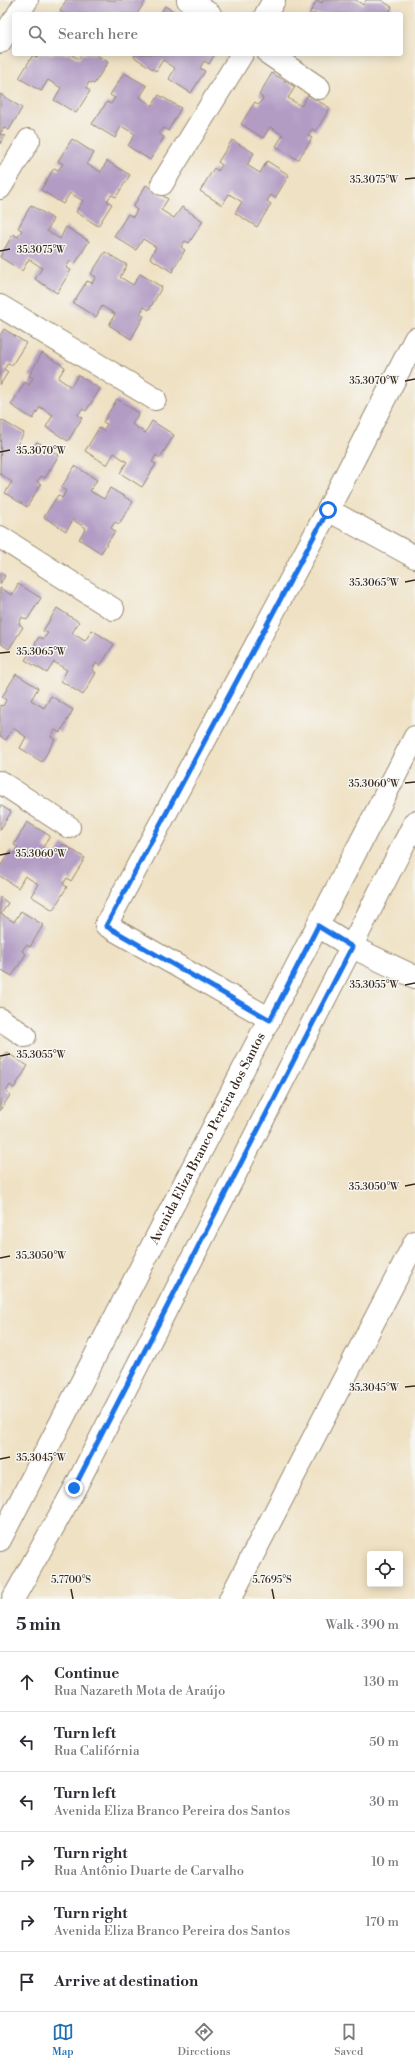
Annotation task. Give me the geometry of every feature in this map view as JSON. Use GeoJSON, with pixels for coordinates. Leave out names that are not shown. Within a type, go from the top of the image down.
{"type":"FeatureCollection","features":[{"type":"Feature","properties":{"kind":"street"},"geometry":{"type":"LineString","coordinates":[[19,12],[27,0]]}},
{"type":"Feature","properties":{"kind":"street"},"geometry":{"type":"LineString","coordinates":[[188,0],[207,12]]}},
{"type":"Feature","properties":{"kind":"street"},"geometry":{"type":"LineString","coordinates":[[267,12],[274,0]]}},
{"type":"Feature","properties":{"kind":"street"},"geometry":{"type":"LineString","coordinates":[[0,42],[12,23]]}},
{"type":"Feature","properties":{"kind":"street"},"geometry":{"type":"LineString","coordinates":[[162,184],[241,56]]}},
{"type":"Feature","properties":{"kind":"street"},"geometry":{"type":"LineString","coordinates":[[273,56],[318,88]]}},
{"type":"Feature","properties":{"kind":"street"},"geometry":{"type":"LineString","coordinates":[[0,188],[29,140]]}},
{"type":"Feature","properties":{"kind":"street"},"geometry":{"type":"LineString","coordinates":[[0,306],[155,399]]}},
{"type":"Feature","properties":{"kind":"street"},"geometry":{"type":"LineString","coordinates":[[270,1020],[106,926],[328,510],[415,340]]}},
{"type":"Feature","properties":{"kind":"street"},"geometry":{"type":"LineString","coordinates":[[328,510],[415,557]]}},
{"type":"Feature","properties":{"kind":"street"},"geometry":{"type":"LineString","coordinates":[[0,536],[113,609]]}},
{"type":"Feature","properties":{"kind":"street","name":"Avenida Eliza Branco Pereira dos Santos"},"geometry":{"type":"LineString","coordinates":[[0,1540],[415,737]]}},
{"type":"Feature","properties":{"kind":"street"},"geometry":{"type":"LineString","coordinates":[[0,782],[69,827]]}},
{"type":"Feature","properties":{"kind":"street"},"geometry":{"type":"LineString","coordinates":[[13,1599],[74,1488],[415,822]]}},
{"type":"Feature","properties":{"kind":"street"},"geometry":{"type":"LineString","coordinates":[[318,926],[352,947],[415,977]]}},
{"type":"Feature","properties":{"kind":"street"},"geometry":{"type":"LineString","coordinates":[[0,1019],[25,1036]]}},
{"type":"Feature","properties":{"kind":"street"},"geometry":{"type":"LineString","coordinates":[[230,1599],[415,1242]]}},
{"type":"Feature","properties":{"kind":"building"},"geometry":{"type":"Polygon","coordinates":[[[66,0],[146,0],[138,12],[60,11],[66,0]]]}},
{"type":"Feature","properties":{"kind":"building"},"geometry":{"type":"Polygon","coordinates":[[[317,0],[322,3],[323,0],[356,0],[363,5],[366,0],[381,0],[392,7],[389,12],[310,12],[317,0]]]}},
{"type":"Feature","properties":{"kind":"building"},"geometry":{"type":"Polygon","coordinates":[[[165,6],[175,12],[161,12],[165,6]]]}},
{"type":"Feature","properties":{"kind":"building"},"geometry":{"type":"Polygon","coordinates":[[[32,56],[37,58],[38,56],[74,56],[79,59],[81,56],[98,56],[108,62],[94,84],[89,82],[86,88],[90,91],[76,113],[54,100],[61,88],[48,80],[41,91],[19,78],[32,56]]]}},
{"type":"Feature","properties":{"kind":"building"},"geometry":{"type":"Polygon","coordinates":[[[214,56],[209,64],[204,61],[200,68],[205,71],[191,93],[169,79],[175,68],[163,60],[156,71],[134,57],[214,56]]]}},
{"type":"Feature","properties":{"kind":"building"},"geometry":{"type":"Polygon","coordinates":[[[124,73],[147,86],[140,97],[152,106],[159,95],[181,108],[168,131],[164,128],[159,134],[164,137],[150,160],[128,146],[135,134],[121,126],[115,138],[92,124],[107,102],[111,104],[115,98],[110,95],[124,73]]]}},
{"type":"Feature","properties":{"kind":"building"},"geometry":{"type":"Polygon","coordinates":[[[272,73],[295,87],[288,98],[301,106],[308,95],[330,108],[316,131],[312,129],[308,135],[312,138],[298,160],[276,146],[283,135],[270,127],[263,138],[241,124],[255,102],[259,105],[263,98],[259,95],[272,73]]]}},
{"type":"Feature","properties":{"kind":"building"},"geometry":{"type":"Polygon","coordinates":[[[0,94],[22,108],[9,130],[4,128],[0,134],[0,94]]]}},
{"type":"Feature","properties":{"kind":"building"},"geometry":{"type":"Polygon","coordinates":[[[0,134],[5,136],[0,144],[0,134]]]}},
{"type":"Feature","properties":{"kind":"building"},"geometry":{"type":"Polygon","coordinates":[[[72,139],[94,153],[87,164],[101,172],[107,161],[130,175],[116,197],[111,195],[107,201],[112,204],[98,226],[76,212],[83,201],[70,193],[63,204],[41,190],[54,168],[58,170],[63,164],[58,161],[72,139]]]}},
{"type":"Feature","properties":{"kind":"building"},"geometry":{"type":"Polygon","coordinates":[[[232,140],[254,153],[247,165],[260,173],[267,161],[289,175],[275,198],[271,195],[267,201],[271,204],[257,227],[235,213],[242,202],[229,194],[222,205],[200,191],[214,168],[218,171],[222,165],[218,162],[232,140]]]}},
{"type":"Feature","properties":{"kind":"building"},"geometry":{"type":"Polygon","coordinates":[[[146,185],[168,199],[161,210],[174,218],[182,207],[203,221],[189,243],[185,241],[181,247],[185,250],[172,272],[150,258],[156,247],[143,239],[136,250],[114,236],[128,214],[133,217],[137,210],[133,207],[146,185]]]}},
{"type":"Feature","properties":{"kind":"building"},"geometry":{"type":"Polygon","coordinates":[[[31,205],[53,219],[47,231],[60,239],[66,227],[89,241],[75,264],[70,261],[66,268],[71,270],[57,293],[35,279],[42,268],[29,259],[22,271],[0,257],[13,234],[18,237],[22,230],[18,228],[31,205]]]}},
{"type":"Feature","properties":{"kind":"building"},"geometry":{"type":"Polygon","coordinates":[[[105,252],[127,265],[120,277],[133,285],[140,274],[162,287],[149,310],[144,307],[140,314],[144,316],[131,339],[109,325],[115,314],[102,306],[96,317],[73,303],[87,281],[92,283],[96,277],[91,274],[105,252]]]}},
{"type":"Feature","properties":{"kind":"building"},"geometry":{"type":"Polygon","coordinates":[[[4,329],[26,343],[12,365],[8,363],[4,369],[8,372],[0,385],[0,335],[4,329]]]}},
{"type":"Feature","properties":{"kind":"building"},"geometry":{"type":"Polygon","coordinates":[[[42,353],[65,367],[58,378],[71,387],[78,375],[100,389],[86,411],[82,409],[78,415],[82,418],[68,441],[46,427],[53,415],[40,407],[33,419],[11,405],[25,382],[29,385],[33,378],[29,376],[42,353]]]}},
{"type":"Feature","properties":{"kind":"building"},"geometry":{"type":"Polygon","coordinates":[[[117,399],[139,413],[132,424],[145,433],[152,421],[174,435],[160,458],[156,455],[152,462],[156,464],[142,487],[120,473],[127,462],[114,453],[107,465],[85,451],[99,428],[103,431],[107,424],[103,422],[117,399]]]}},
{"type":"Feature","properties":{"kind":"building"},"geometry":{"type":"Polygon","coordinates":[[[1,420],[24,433],[17,445],[30,453],[37,442],[59,455],[45,478],[41,476],[37,482],[41,484],[27,507],[5,493],[12,482],[0,474],[1,420]]]}},
{"type":"Feature","properties":{"kind":"building"},"geometry":{"type":"Polygon","coordinates":[[[75,466],[97,480],[90,491],[104,499],[110,488],[133,502],[119,524],[115,522],[111,528],[115,531],[101,553],[79,539],[86,528],[73,520],[66,531],[44,517],[58,495],[62,498],[66,491],[61,488],[75,466]]]}},
{"type":"Feature","properties":{"kind":"building"},"geometry":{"type":"Polygon","coordinates":[[[0,572],[5,576],[0,584],[0,572]]]}},
{"type":"Feature","properties":{"kind":"building"},"geometry":{"type":"Polygon","coordinates":[[[18,584],[41,598],[27,620],[22,617],[19,624],[23,627],[9,649],[0,643],[0,588],[12,595],[18,584]]]}},
{"type":"Feature","properties":{"kind":"building"},"geometry":{"type":"Polygon","coordinates":[[[57,608],[79,622],[72,633],[85,641],[92,630],[114,644],[100,666],[96,663],[92,670],[96,673],[83,695],[61,681],[67,670],[54,662],[47,673],[25,660],[39,637],[43,639],[48,633],[43,631],[57,608]]]}},
{"type":"Feature","properties":{"kind":"building"},"geometry":{"type":"Polygon","coordinates":[[[16,674],[38,688],[31,700],[44,708],[51,696],[73,710],[60,733],[55,730],[51,737],[55,739],[42,762],[20,748],[26,737],[13,728],[6,740],[0,736],[0,705],[3,706],[6,700],[2,697],[16,674]]]}},
{"type":"Feature","properties":{"kind":"building"},"geometry":{"type":"Polygon","coordinates":[[[0,805],[11,812],[0,830],[0,805]]]}},
{"type":"Feature","properties":{"kind":"building"},"geometry":{"type":"Polygon","coordinates":[[[27,822],[50,836],[43,847],[55,856],[63,844],[85,858],[71,881],[67,878],[63,884],[67,887],[53,910],[31,896],[38,884],[25,876],[18,888],[0,876],[0,867],[10,851],[14,854],[18,847],[14,845],[27,822]]]}},
{"type":"Feature","properties":{"kind":"building"},"geometry":{"type":"Polygon","coordinates":[[[0,897],[8,903],[1,914],[14,922],[21,911],[43,925],[30,947],[26,945],[22,951],[26,954],[12,976],[0,969],[0,897]]]}},
{"type":"Feature","properties":{"kind":"building"},"geometry":{"type":"Polygon","coordinates":[[[6,1052],[28,1066],[14,1088],[10,1085],[6,1092],[10,1095],[0,1111],[0,1062],[6,1052]]]}},
{"type":"Feature","properties":{"kind":"route"},"geometry":{"type":"LineString","coordinates":[[74,1488],[352,947],[318,926],[270,1020],[106,926],[328,510]]}}]}
